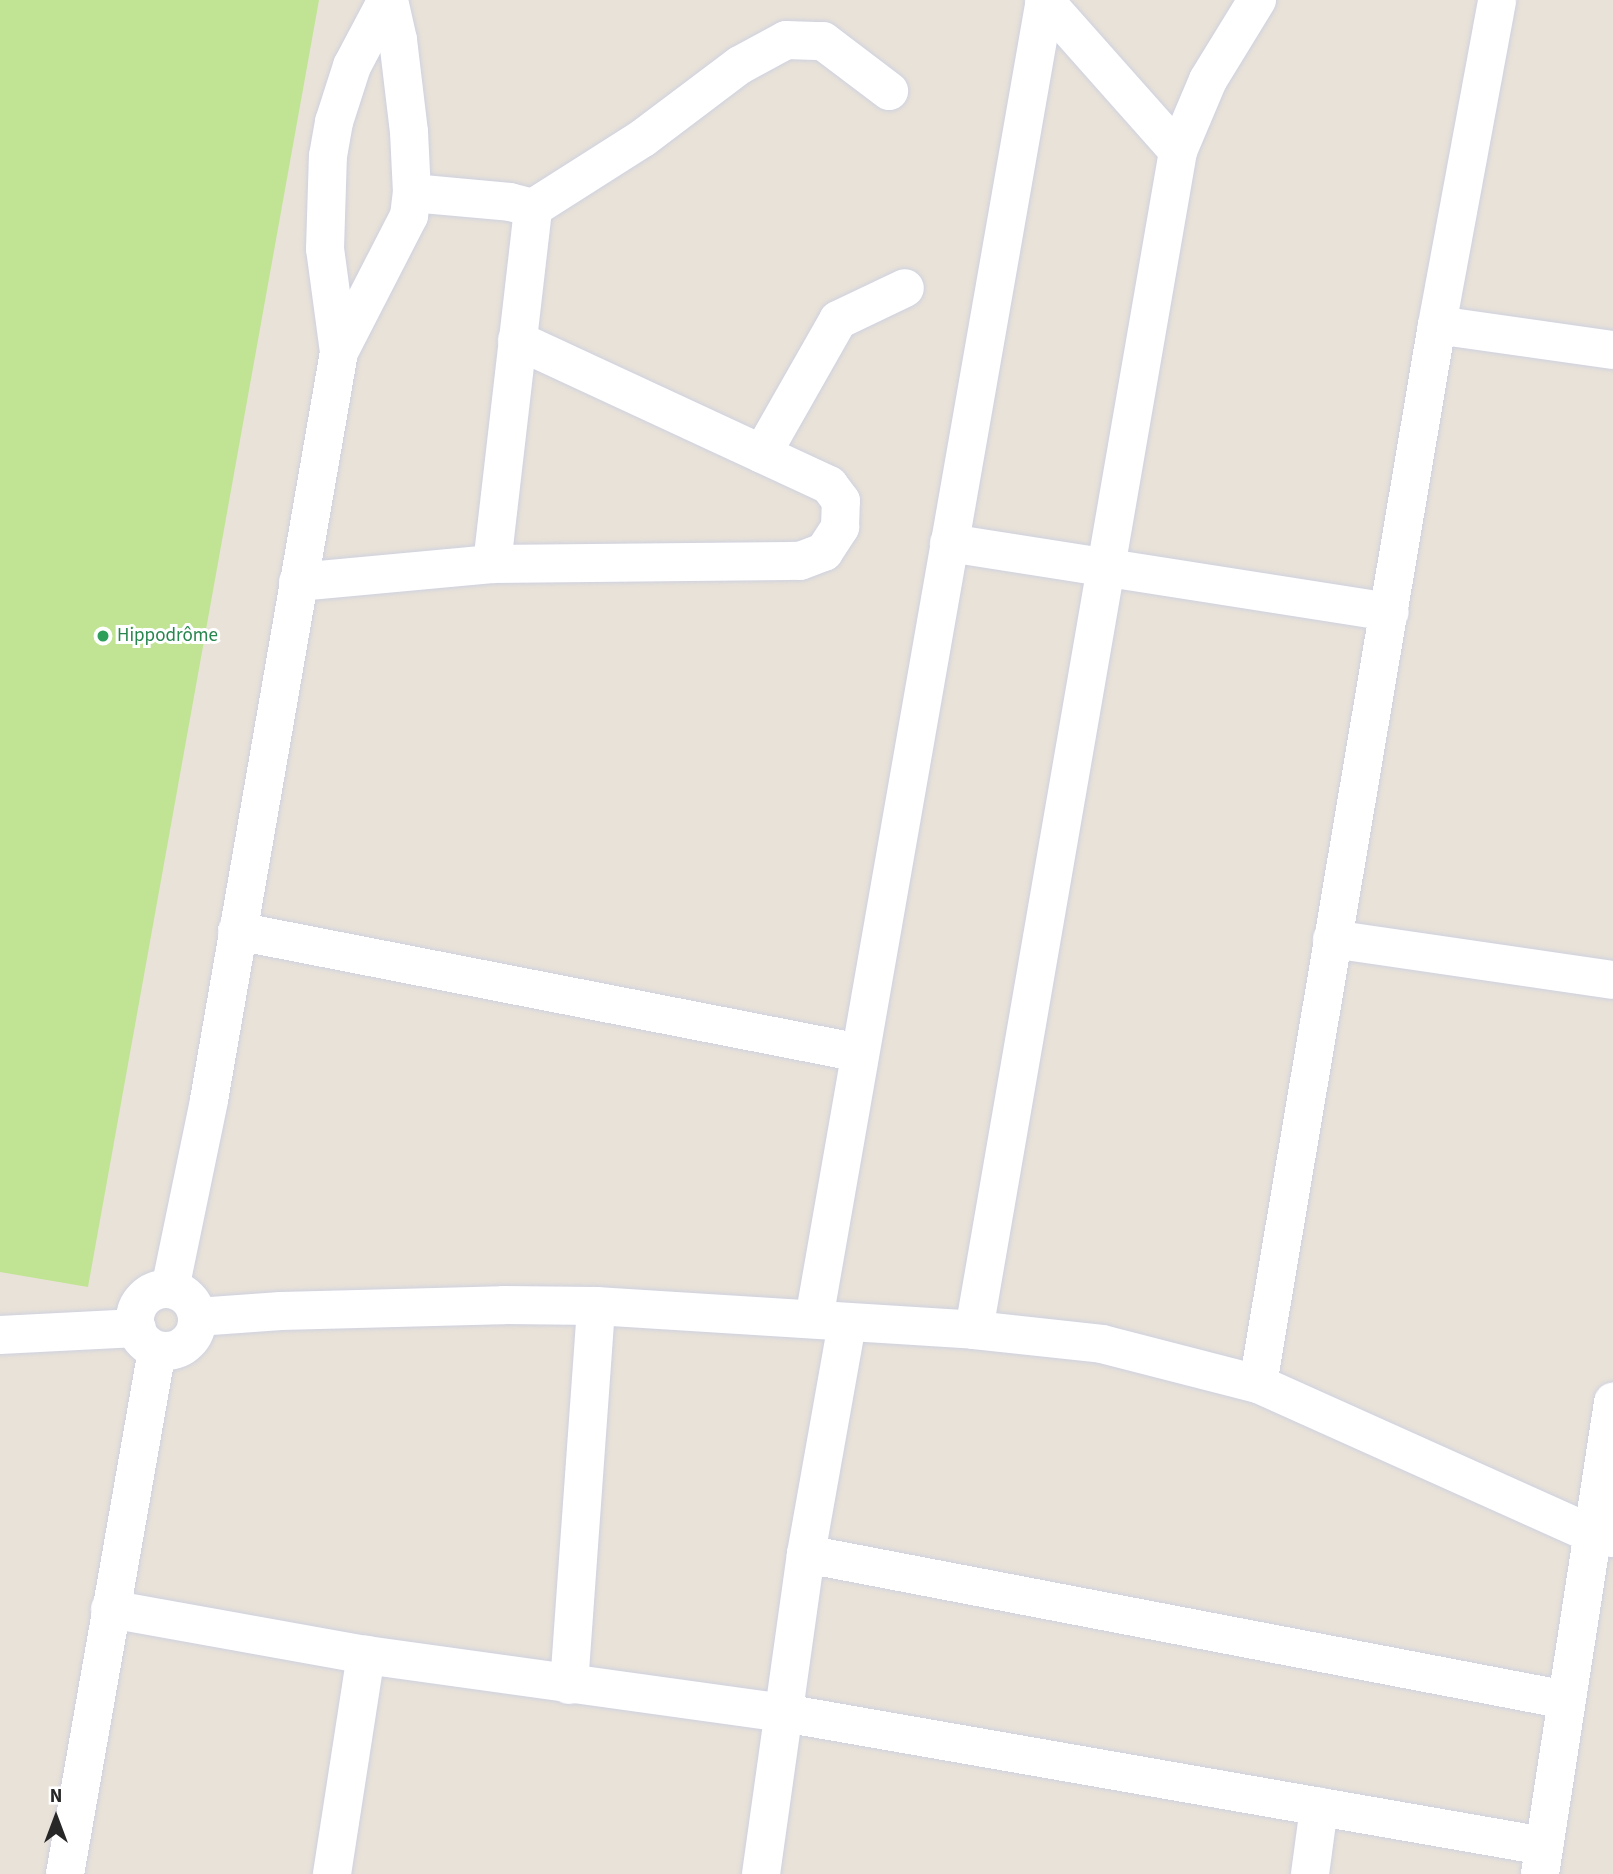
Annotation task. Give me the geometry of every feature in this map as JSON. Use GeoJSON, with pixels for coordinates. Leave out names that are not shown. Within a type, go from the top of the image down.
{"type":"FeatureCollection","features":[{"type":"Feature","properties":{"kind":"street"},"geometry":{"type":"LineString","coordinates":[[170,1289],[209,1100],[339,352],[409,216],[412,193],[404,89],[388,0]]}},
{"type":"Feature","properties":{"kind":"street"},"geometry":{"type":"LineString","coordinates":[[339,352],[325,249],[328,156],[334,122],[352,66],[388,0]]}},
{"type":"Feature","properties":{"kind":"street"},"geometry":{"type":"LineString","coordinates":[[1045,0],[1178,151]]}},
{"type":"Feature","properties":{"kind":"street"},"geometry":{"type":"LineString","coordinates":[[761,1874],[806,1553],[860,1053],[1045,0]]}},
{"type":"Feature","properties":{"kind":"street"},"geometry":{"type":"LineString","coordinates":[[974,1330],[1178,151],[1208,80],[1257,0]]}},
{"type":"Feature","properties":{"kind":"street"},"geometry":{"type":"LineString","coordinates":[[1258,1384],[1437,325],[1497,0]]}},
{"type":"Feature","properties":{"kind":"street"},"geometry":{"type":"LineString","coordinates":[[412,193],[510,202],[533,208],[643,138],[740,65],[786,40],[823,41],[889,91]]}},
{"type":"Feature","properties":{"kind":"street"},"geometry":{"type":"LineString","coordinates":[[492,564],[533,208]]}},
{"type":"Feature","properties":{"kind":"street"},"geometry":{"type":"LineString","coordinates":[[762,454],[838,320],[905,288]]}},
{"type":"Feature","properties":{"kind":"street"},"geometry":{"type":"LineString","coordinates":[[1437,325],[1613,350]]}},
{"type":"Feature","properties":{"kind":"street"},"geometry":{"type":"LineString","coordinates":[[298,582],[492,564],[800,561],[824,552],[840,527],[841,501],[829,485],[517,340]]}},
{"type":"Feature","properties":{"kind":"street"},"geometry":{"type":"LineString","coordinates":[[949,543],[1390,612]]}},
{"type":"Feature","properties":{"kind":"street"},"geometry":{"type":"LineString","coordinates":[[237,931],[860,1053]]}},
{"type":"Feature","properties":{"kind":"street"},"geometry":{"type":"LineString","coordinates":[[1332,939],[1613,980]]}},
{"type":"Feature","properties":{"kind":"street"},"geometry":{"type":"LineString","coordinates":[[0,1335],[147,1339],[167,1351],[186,1344],[197,1327],[197,1317],[189,1298],[170,1289],[151,1293],[138,1308],[147,1339],[110,1609],[65,1874]]}},
{"type":"Feature","properties":{"kind":"street"},"geometry":{"type":"LineString","coordinates":[[197,1317],[281,1311],[491,1305],[596,1306],[974,1330],[1102,1344],[1258,1384],[1603,1536]]}},
{"type":"Feature","properties":{"kind":"street"},"geometry":{"type":"LineString","coordinates":[[569,1685],[596,1306]]}},
{"type":"Feature","properties":{"kind":"street"},"geometry":{"type":"LineString","coordinates":[[110,1609],[366,1655],[784,1713],[1319,1807],[1542,1860],[1566,1700],[1603,1536],[1613,1402]]}},
{"type":"Feature","properties":{"kind":"street"},"geometry":{"type":"LineString","coordinates":[[806,1553],[1566,1700]]}},
{"type":"Feature","properties":{"kind":"street"},"geometry":{"type":"LineString","coordinates":[[332,1874],[366,1655]]}},
{"type":"Feature","properties":{"kind":"street"},"geometry":{"type":"LineString","coordinates":[[1310,1874],[1319,1807]]}},
{"type":"Feature","properties":{"kind":"green space","name":"Hippodrôme"},"geometry":{"type":"Polygon","coordinates":[[[0,0],[319,0],[88,1287],[0,1272],[0,0]]]}},
{"type":"Feature","properties":{"kind":"place","name":"Hippodrôme"},"geometry":{"type":"Point","coordinates":[103,636]}}]}
